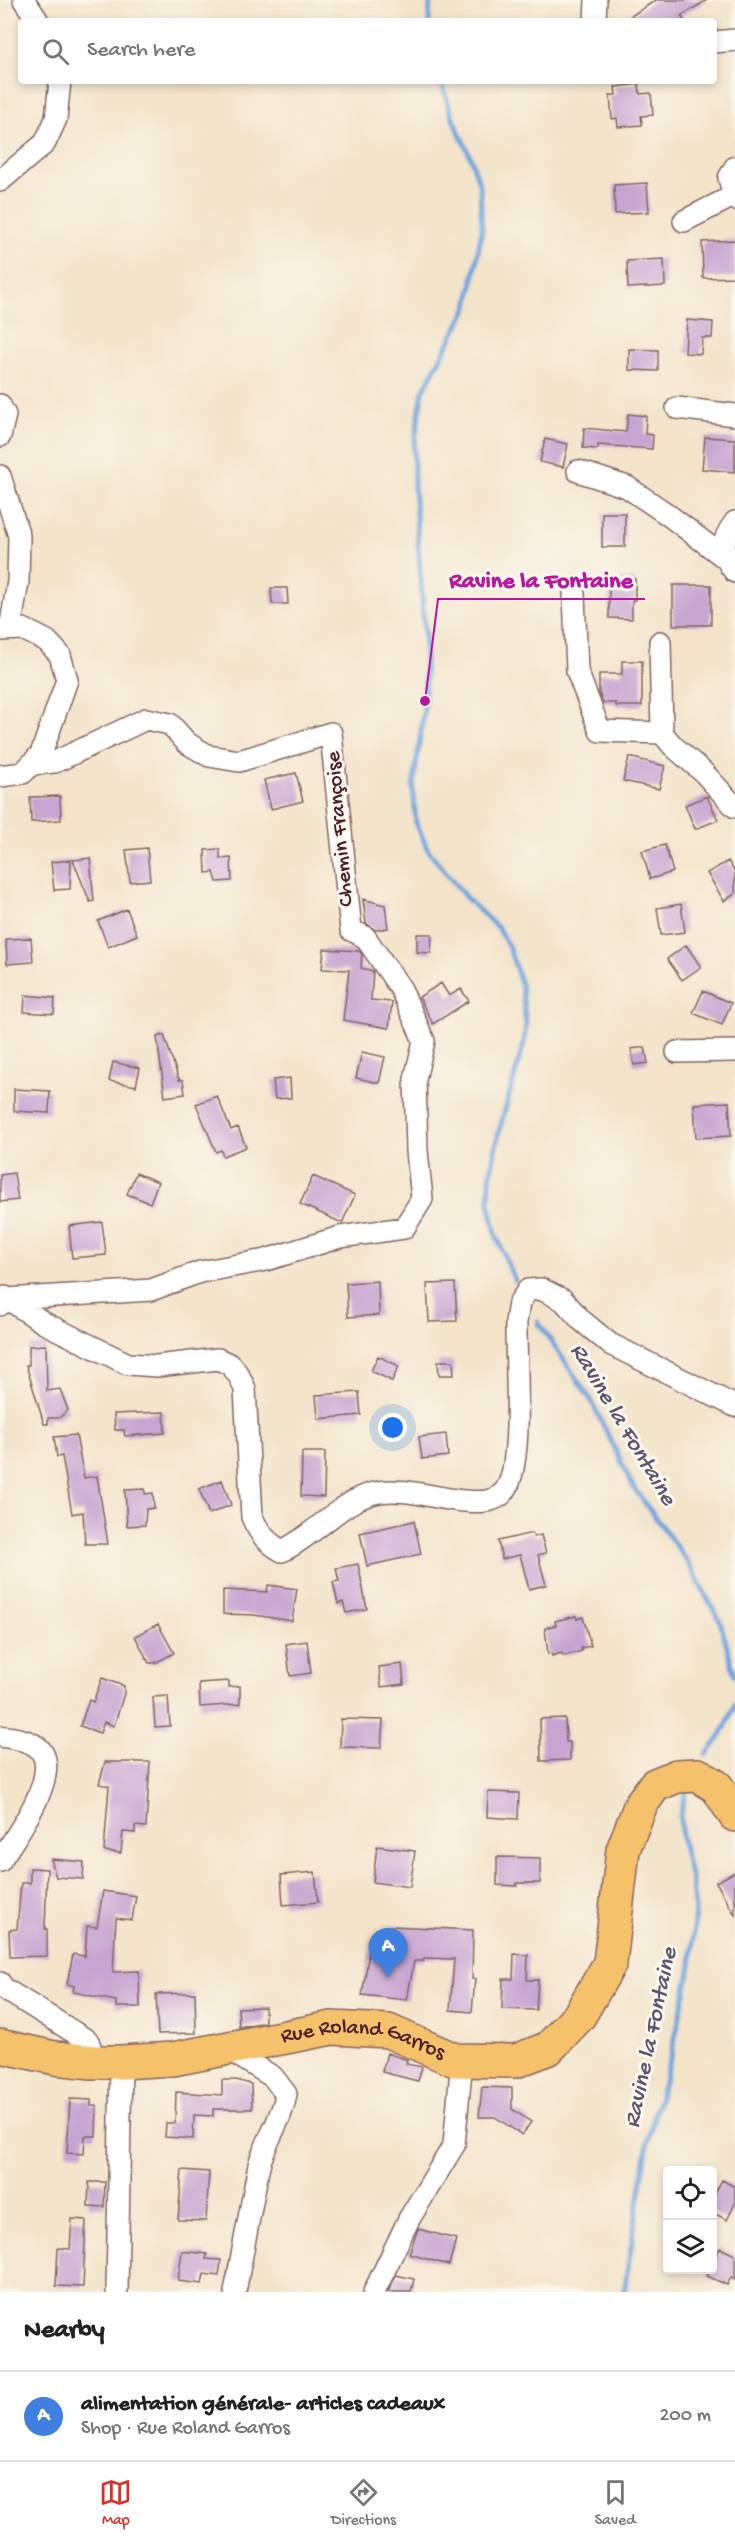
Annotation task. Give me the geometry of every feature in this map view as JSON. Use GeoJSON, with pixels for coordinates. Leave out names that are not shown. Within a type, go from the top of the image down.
{"type":"FeatureCollection","features":[{"type":"Feature","properties":{"kind":"main road","name":"Rue Roland Garros"},"geometry":{"type":"LineString","coordinates":[[0,2046],[31,2054],[106,2062],[173,2059],[332,2028],[388,2031],[455,2060],[516,2061],[549,2048],[579,2016],[610,1963],[622,1850],[641,1803],[656,1785],[677,1776],[698,1775],[717,1787],[735,1815]]}},
{"type":"Feature","properties":{"kind":"street"},"geometry":{"type":"LineString","coordinates":[[24,0],[36,18]]}},
{"type":"Feature","properties":{"kind":"street"},"geometry":{"type":"LineString","coordinates":[[595,18],[596,0]]}},
{"type":"Feature","properties":{"kind":"street"},"geometry":{"type":"LineString","coordinates":[[717,42],[735,40]]}},
{"type":"Feature","properties":{"kind":"street"},"geometry":{"type":"LineString","coordinates":[[0,181],[45,143],[56,119],[60,84]]}},
{"type":"Feature","properties":{"kind":"street"},"geometry":{"type":"LineString","coordinates":[[684,221],[734,197],[729,178],[735,167]]}},
{"type":"Feature","properties":{"kind":"street"},"geometry":{"type":"LineString","coordinates":[[0,405],[5,415],[0,436]]}},
{"type":"Feature","properties":{"kind":"street"},"geometry":{"type":"LineString","coordinates":[[677,408],[735,415]]}},
{"type":"Feature","properties":{"kind":"street"},"geometry":{"type":"LineString","coordinates":[[578,471],[627,487],[667,513],[730,565]]}},
{"type":"Feature","properties":{"kind":"street"},"geometry":{"type":"LineString","coordinates":[[0,476],[19,536],[18,582],[5,630],[23,629],[47,641],[60,654],[67,680],[41,754],[23,773],[0,776]]}},
{"type":"Feature","properties":{"kind":"street"},"geometry":{"type":"LineString","coordinates":[[730,565],[722,546],[726,533],[735,522]]}},
{"type":"Feature","properties":{"kind":"street"},"geometry":{"type":"LineString","coordinates":[[574,594],[577,671],[600,731],[662,733]]}},
{"type":"Feature","properties":{"kind":"street"},"geometry":{"type":"LineString","coordinates":[[660,642],[662,733],[735,807]]}},
{"type":"Feature","properties":{"kind":"street","name":"Chemin Françoise"},"geometry":{"type":"LineString","coordinates":[[2,1299],[151,1290],[200,1272],[266,1260],[340,1237],[404,1228],[422,1199],[417,1151],[415,1079],[423,1041],[401,989],[365,937],[351,930],[331,733],[239,761],[209,756],[187,743],[170,724],[146,718],[55,762],[32,764]]}},
{"type":"Feature","properties":{"kind":"street"},"geometry":{"type":"LineString","coordinates":[[677,1052],[735,1051]]}},
{"type":"Feature","properties":{"kind":"street"},"geometry":{"type":"LineString","coordinates":[[2,1299],[44,1323],[128,1364],[157,1366],[218,1359],[231,1365],[245,1389],[252,1517],[258,1531],[268,1543],[282,1551],[300,1542],[356,1500],[374,1493],[394,1491],[465,1502],[488,1502],[504,1492],[513,1473],[517,1442],[516,1322],[519,1303],[528,1290],[541,1289],[563,1300],[581,1320],[610,1344],[735,1406]]}},
{"type":"Feature","properties":{"kind":"street"},"geometry":{"type":"LineString","coordinates":[[0,1736],[16,1738],[37,1747],[46,1764],[46,1777],[35,1803],[0,1861]]}},
{"type":"Feature","properties":{"kind":"street"},"geometry":{"type":"LineString","coordinates":[[0,1983],[3,1988],[88,2041],[92,2052],[106,2062],[117,2292]]}},
{"type":"Feature","properties":{"kind":"street"},"geometry":{"type":"LineString","coordinates":[[228,2049],[273,2077],[286,2094],[283,2112],[264,2147],[259,2166],[235,2292]]}},
{"type":"Feature","properties":{"kind":"street"},"geometry":{"type":"LineString","coordinates":[[374,2292],[409,2219],[454,2145],[462,2060]]}},
{"type":"Feature","properties":{"kind":"building"},"geometry":{"type":"Polygon","coordinates":[[[656,0],[707,0],[681,16],[683,18],[628,18],[656,0]]]}},
{"type":"Feature","properties":{"kind":"building"},"geometry":{"type":"Polygon","coordinates":[[[639,84],[640,94],[651,93],[653,115],[641,116],[642,125],[618,127],[617,118],[612,119],[610,95],[616,95],[615,87],[639,84]]]}},
{"type":"Feature","properties":{"kind":"building"},"geometry":{"type":"Polygon","coordinates":[[[647,183],[649,212],[615,214],[614,185],[647,183]]]}},
{"type":"Feature","properties":{"kind":"building"},"geometry":{"type":"Polygon","coordinates":[[[735,240],[735,277],[703,278],[702,242],[735,240]]]}},
{"type":"Feature","properties":{"kind":"building"},"geometry":{"type":"Polygon","coordinates":[[[664,259],[665,286],[628,288],[627,261],[664,259]]]}},
{"type":"Feature","properties":{"kind":"building"},"geometry":{"type":"Polygon","coordinates":[[[687,320],[713,322],[712,338],[702,338],[701,354],[685,353],[687,320]]]}},
{"type":"Feature","properties":{"kind":"building"},"geometry":{"type":"Polygon","coordinates":[[[629,349],[658,350],[658,371],[629,370],[629,349]]]}},
{"type":"Feature","properties":{"kind":"building"},"geometry":{"type":"Polygon","coordinates":[[[628,414],[646,416],[645,434],[653,435],[652,449],[598,445],[598,449],[583,448],[584,428],[626,432],[628,414]]]}},
{"type":"Feature","properties":{"kind":"building"},"geometry":{"type":"Polygon","coordinates":[[[705,437],[735,439],[735,472],[702,469],[705,437]]]}},
{"type":"Feature","properties":{"kind":"building"},"geometry":{"type":"Polygon","coordinates":[[[545,439],[568,444],[563,467],[540,462],[545,439]]]}},
{"type":"Feature","properties":{"kind":"building"},"geometry":{"type":"Polygon","coordinates":[[[602,513],[625,513],[625,547],[602,547],[602,513]]]}},
{"type":"Feature","properties":{"kind":"building"},"geometry":{"type":"Polygon","coordinates":[[[635,579],[632,619],[609,618],[609,580],[635,579]]]}},
{"type":"Feature","properties":{"kind":"building"},"geometry":{"type":"Polygon","coordinates":[[[673,585],[711,585],[711,625],[673,625],[673,585]]]}},
{"type":"Feature","properties":{"kind":"building"},"geometry":{"type":"Polygon","coordinates":[[[271,588],[287,588],[288,604],[272,604],[271,588]]]}},
{"type":"Feature","properties":{"kind":"building"},"geometry":{"type":"Polygon","coordinates":[[[622,661],[642,661],[642,706],[616,706],[616,703],[603,703],[599,693],[599,674],[622,674],[622,661]]]}},
{"type":"Feature","properties":{"kind":"building"},"geometry":{"type":"Polygon","coordinates":[[[629,757],[665,766],[659,789],[623,781],[629,757]]]}},
{"type":"Feature","properties":{"kind":"building"},"geometry":{"type":"Polygon","coordinates":[[[296,773],[303,801],[271,809],[264,780],[296,773]]]}},
{"type":"Feature","properties":{"kind":"building"},"geometry":{"type":"Polygon","coordinates":[[[60,796],[61,820],[31,822],[30,797],[60,796]]]}},
{"type":"Feature","properties":{"kind":"building"},"geometry":{"type":"Polygon","coordinates":[[[707,796],[718,820],[695,829],[685,805],[707,796]]]}},
{"type":"Feature","properties":{"kind":"building"},"geometry":{"type":"Polygon","coordinates":[[[665,845],[673,872],[650,879],[642,851],[665,845]]]}},
{"type":"Feature","properties":{"kind":"building"},"geometry":{"type":"Polygon","coordinates":[[[147,848],[150,880],[130,882],[126,850],[147,848]]]}},
{"type":"Feature","properties":{"kind":"building"},"geometry":{"type":"Polygon","coordinates":[[[220,849],[220,859],[231,858],[232,881],[217,882],[214,872],[206,873],[205,850],[220,849]]]}},
{"type":"Feature","properties":{"kind":"building"},"geometry":{"type":"Polygon","coordinates":[[[90,858],[94,901],[90,902],[73,860],[90,858]]]}},
{"type":"Feature","properties":{"kind":"building"},"geometry":{"type":"Polygon","coordinates":[[[71,860],[70,889],[54,890],[51,862],[71,860]]]}},
{"type":"Feature","properties":{"kind":"building"},"geometry":{"type":"Polygon","coordinates":[[[728,861],[735,872],[735,894],[724,901],[707,873],[728,861]]]}},
{"type":"Feature","properties":{"kind":"building"},"geometry":{"type":"Polygon","coordinates":[[[363,899],[385,905],[388,928],[375,930],[366,923],[363,899]]]}},
{"type":"Feature","properties":{"kind":"building"},"geometry":{"type":"Polygon","coordinates":[[[681,904],[685,932],[661,935],[657,908],[681,904]]]}},
{"type":"Feature","properties":{"kind":"building"},"geometry":{"type":"Polygon","coordinates":[[[127,909],[137,935],[108,947],[98,921],[127,909]]]}},
{"type":"Feature","properties":{"kind":"building"},"geometry":{"type":"Polygon","coordinates":[[[417,934],[432,934],[431,953],[417,952],[417,934]]]}},
{"type":"Feature","properties":{"kind":"building"},"geometry":{"type":"Polygon","coordinates":[[[31,938],[33,962],[7,964],[6,939],[31,938]]]}},
{"type":"Feature","properties":{"kind":"building"},"geometry":{"type":"Polygon","coordinates":[[[686,945],[701,967],[682,980],[667,959],[686,945]]]}},
{"type":"Feature","properties":{"kind":"building"},"geometry":{"type":"Polygon","coordinates":[[[324,949],[359,951],[362,954],[361,968],[373,971],[371,1000],[392,1002],[389,1028],[343,1020],[349,970],[322,969],[324,949]]]}},
{"type":"Feature","properties":{"kind":"building"},"geometry":{"type":"Polygon","coordinates":[[[441,983],[449,996],[461,989],[469,1001],[433,1024],[419,997],[441,983]]]}},
{"type":"Feature","properties":{"kind":"building"},"geometry":{"type":"Polygon","coordinates":[[[703,991],[731,1003],[722,1025],[693,1013],[703,991]]]}},
{"type":"Feature","properties":{"kind":"building"},"geometry":{"type":"Polygon","coordinates":[[[25,995],[55,998],[54,1014],[24,1012],[25,995]]]}},
{"type":"Feature","properties":{"kind":"building"},"geometry":{"type":"Polygon","coordinates":[[[164,1035],[179,1080],[183,1080],[185,1094],[165,1097],[157,1037],[164,1035]]]}},
{"type":"Feature","properties":{"kind":"building"},"geometry":{"type":"Polygon","coordinates":[[[645,1047],[648,1063],[634,1065],[631,1049],[645,1047]]]}},
{"type":"Feature","properties":{"kind":"building"},"geometry":{"type":"Polygon","coordinates":[[[362,1052],[385,1057],[379,1083],[356,1078],[362,1052]]]}},
{"type":"Feature","properties":{"kind":"building"},"geometry":{"type":"Polygon","coordinates":[[[113,1062],[140,1068],[136,1086],[109,1081],[113,1062]]]}},
{"type":"Feature","properties":{"kind":"building"},"geometry":{"type":"Polygon","coordinates":[[[290,1078],[291,1098],[275,1099],[273,1080],[290,1078]]]}},
{"type":"Feature","properties":{"kind":"building"},"geometry":{"type":"Polygon","coordinates":[[[14,1089],[50,1091],[49,1113],[14,1111],[14,1089]]]}},
{"type":"Feature","properties":{"kind":"building"},"geometry":{"type":"Polygon","coordinates":[[[217,1096],[231,1130],[238,1127],[246,1147],[223,1156],[221,1150],[216,1152],[196,1104],[217,1096]]]}},
{"type":"Feature","properties":{"kind":"building"},"geometry":{"type":"Polygon","coordinates":[[[729,1102],[731,1136],[696,1138],[694,1104],[729,1102]]]}},
{"type":"Feature","properties":{"kind":"building"},"geometry":{"type":"Polygon","coordinates":[[[14,1173],[18,1200],[0,1202],[0,1175],[14,1173]]]}},
{"type":"Feature","properties":{"kind":"building"},"geometry":{"type":"Polygon","coordinates":[[[136,1173],[158,1182],[150,1203],[127,1194],[136,1173]]]}},
{"type":"Feature","properties":{"kind":"building"},"geometry":{"type":"Polygon","coordinates":[[[313,1176],[355,1195],[342,1223],[300,1204],[313,1176]]]}},
{"type":"Feature","properties":{"kind":"building"},"geometry":{"type":"Polygon","coordinates":[[[102,1222],[106,1255],[72,1258],[69,1226],[102,1222]]]}},
{"type":"Feature","properties":{"kind":"building"},"geometry":{"type":"Polygon","coordinates":[[[378,1281],[379,1315],[348,1317],[346,1283],[378,1281]]]}},
{"type":"Feature","properties":{"kind":"building"},"geometry":{"type":"Polygon","coordinates":[[[455,1283],[457,1321],[429,1322],[427,1284],[455,1283]]]}},
{"type":"Feature","properties":{"kind":"building"},"geometry":{"type":"Polygon","coordinates":[[[46,1345],[47,1391],[60,1389],[68,1410],[59,1418],[48,1418],[48,1424],[44,1424],[26,1365],[29,1365],[29,1346],[46,1345]]]}},
{"type":"Feature","properties":{"kind":"building"},"geometry":{"type":"Polygon","coordinates":[[[378,1356],[399,1366],[392,1381],[371,1371],[378,1356]]]}},
{"type":"Feature","properties":{"kind":"building"},"geometry":{"type":"Polygon","coordinates":[[[438,1361],[453,1361],[454,1375],[439,1375],[438,1361]]]}},
{"type":"Feature","properties":{"kind":"building"},"geometry":{"type":"Polygon","coordinates":[[[359,1392],[361,1415],[318,1419],[316,1395],[359,1392]]]}},
{"type":"Feature","properties":{"kind":"building"},"geometry":{"type":"Polygon","coordinates":[[[164,1412],[165,1433],[125,1436],[124,1430],[115,1430],[114,1414],[164,1412]]]}},
{"type":"Feature","properties":{"kind":"building"},"geometry":{"type":"Polygon","coordinates":[[[446,1434],[448,1456],[422,1459],[419,1437],[446,1434]]]}},
{"type":"Feature","properties":{"kind":"building"},"geometry":{"type":"Polygon","coordinates":[[[76,1435],[84,1478],[97,1476],[108,1544],[85,1544],[83,1512],[72,1514],[62,1456],[57,1457],[54,1437],[76,1435]]]}},
{"type":"Feature","properties":{"kind":"building"},"geometry":{"type":"Polygon","coordinates":[[[302,1452],[325,1452],[324,1497],[301,1496],[302,1452]]]}},
{"type":"Feature","properties":{"kind":"building"},"geometry":{"type":"Polygon","coordinates":[[[222,1480],[231,1505],[209,1514],[199,1489],[222,1480]]]}},
{"type":"Feature","properties":{"kind":"building"},"geometry":{"type":"Polygon","coordinates":[[[145,1489],[145,1494],[153,1493],[154,1508],[146,1509],[145,1525],[127,1526],[125,1490],[145,1489]]]}},
{"type":"Feature","properties":{"kind":"building"},"geometry":{"type":"Polygon","coordinates":[[[414,1521],[421,1554],[367,1566],[360,1533],[414,1521]]]}},
{"type":"Feature","properties":{"kind":"building"},"geometry":{"type":"Polygon","coordinates":[[[532,1533],[534,1537],[541,1535],[546,1553],[538,1555],[546,1585],[529,1589],[520,1555],[502,1559],[498,1541],[532,1533]]]}},
{"type":"Feature","properties":{"kind":"building"},"geometry":{"type":"Polygon","coordinates":[[[358,1564],[367,1609],[346,1613],[343,1602],[338,1604],[333,1582],[339,1581],[336,1568],[358,1564]]]}},
{"type":"Feature","properties":{"kind":"building"},"geometry":{"type":"Polygon","coordinates":[[[268,1585],[297,1589],[292,1621],[254,1615],[223,1614],[223,1590],[267,1592],[268,1585]]]}},
{"type":"Feature","properties":{"kind":"building"},"geometry":{"type":"Polygon","coordinates":[[[576,1616],[577,1619],[583,1617],[591,1646],[563,1656],[562,1653],[552,1656],[552,1653],[548,1654],[545,1628],[556,1625],[555,1621],[576,1616]]]}},
{"type":"Feature","properties":{"kind":"building"},"geometry":{"type":"Polygon","coordinates":[[[158,1624],[174,1653],[155,1663],[149,1663],[135,1636],[158,1624]]]}},
{"type":"Feature","properties":{"kind":"building"},"geometry":{"type":"Polygon","coordinates":[[[307,1641],[311,1673],[290,1676],[286,1644],[307,1641]]]}},
{"type":"Feature","properties":{"kind":"building"},"geometry":{"type":"Polygon","coordinates":[[[402,1664],[404,1684],[381,1687],[379,1667],[402,1664]]]}},
{"type":"Feature","properties":{"kind":"building"},"geometry":{"type":"Polygon","coordinates":[[[102,1678],[124,1686],[124,1694],[114,1726],[104,1722],[100,1733],[80,1726],[89,1700],[93,1702],[102,1678]]]}},
{"type":"Feature","properties":{"kind":"building"},"geometry":{"type":"Polygon","coordinates":[[[229,1681],[229,1687],[240,1686],[240,1704],[200,1707],[199,1683],[229,1681]]]}},
{"type":"Feature","properties":{"kind":"building"},"geometry":{"type":"Polygon","coordinates":[[[168,1696],[170,1726],[155,1727],[153,1697],[168,1696]]]}},
{"type":"Feature","properties":{"kind":"building"},"geometry":{"type":"Polygon","coordinates":[[[565,1718],[566,1742],[570,1742],[570,1760],[541,1761],[540,1719],[565,1718]]]}},
{"type":"Feature","properties":{"kind":"building"},"geometry":{"type":"Polygon","coordinates":[[[341,1719],[383,1720],[381,1748],[340,1747],[341,1719]]]}},
{"type":"Feature","properties":{"kind":"building"},"geometry":{"type":"Polygon","coordinates":[[[105,1762],[150,1762],[146,1827],[135,1826],[135,1833],[123,1832],[121,1853],[104,1851],[109,1786],[99,1784],[105,1762]]]}},
{"type":"Feature","properties":{"kind":"building"},"geometry":{"type":"Polygon","coordinates":[[[488,1792],[519,1793],[518,1819],[487,1817],[488,1792]]]}},
{"type":"Feature","properties":{"kind":"building"},"geometry":{"type":"Polygon","coordinates":[[[377,1846],[415,1851],[410,1887],[373,1882],[377,1846]]]}},
{"type":"Feature","properties":{"kind":"building"},"geometry":{"type":"Polygon","coordinates":[[[497,1857],[540,1858],[540,1883],[517,1883],[517,1886],[497,1885],[497,1857]]]}},
{"type":"Feature","properties":{"kind":"building"},"geometry":{"type":"Polygon","coordinates":[[[51,1859],[84,1862],[83,1879],[56,1877],[51,1859]]]}},
{"type":"Feature","properties":{"kind":"building"},"geometry":{"type":"Polygon","coordinates":[[[30,1868],[47,1869],[45,1929],[47,1929],[47,1956],[10,1957],[9,1930],[17,1929],[21,1883],[30,1883],[30,1868]]]}},
{"type":"Feature","properties":{"kind":"building"},"geometry":{"type":"Polygon","coordinates":[[[315,1872],[318,1902],[283,1905],[281,1875],[315,1872]]]}},
{"type":"Feature","properties":{"kind":"building"},"geometry":{"type":"Polygon","coordinates":[[[735,1872],[735,1915],[716,1882],[735,1872]]]}},
{"type":"Feature","properties":{"kind":"building"},"geometry":{"type":"Polygon","coordinates":[[[103,1891],[136,1896],[132,1920],[116,1918],[113,1972],[139,1971],[140,2007],[116,2007],[116,2001],[73,1992],[74,1986],[67,1984],[73,1954],[85,1956],[87,1926],[97,1927],[103,1891]]]}},
{"type":"Feature","properties":{"kind":"building"},"geometry":{"type":"Polygon","coordinates":[[[391,1926],[473,1930],[472,1979],[475,1979],[472,2012],[450,2010],[454,1959],[424,1958],[424,1961],[414,1961],[407,2000],[362,1995],[369,1953],[391,1957],[391,1926]]]}},
{"type":"Feature","properties":{"kind":"building"},"geometry":{"type":"Polygon","coordinates":[[[514,1954],[528,1955],[527,1980],[538,1980],[536,2010],[502,2009],[503,1979],[513,1979],[514,1954]]]}},
{"type":"Feature","properties":{"kind":"building"},"geometry":{"type":"Polygon","coordinates":[[[195,1993],[196,2033],[158,2034],[156,1994],[195,1993]]]}},
{"type":"Feature","properties":{"kind":"building"},"geometry":{"type":"Polygon","coordinates":[[[265,2007],[265,2022],[239,2027],[238,2008],[265,2007]]]}},
{"type":"Feature","properties":{"kind":"building"},"geometry":{"type":"Polygon","coordinates":[[[387,2053],[407,2060],[406,2064],[422,2067],[418,2081],[382,2072],[387,2053]]]}},
{"type":"Feature","properties":{"kind":"building"},"geometry":{"type":"Polygon","coordinates":[[[222,2080],[236,2080],[251,2084],[252,2109],[213,2109],[213,2116],[194,2115],[193,2139],[165,2137],[166,2123],[175,2123],[176,2092],[222,2095],[222,2080]]]}},
{"type":"Feature","properties":{"kind":"building"},"geometry":{"type":"Polygon","coordinates":[[[482,2087],[512,2088],[512,2109],[531,2122],[522,2135],[495,2117],[479,2117],[482,2087]]]}},
{"type":"Feature","properties":{"kind":"building"},"geometry":{"type":"Polygon","coordinates":[[[70,2099],[91,2100],[91,2106],[97,2106],[96,2136],[85,2136],[84,2154],[67,2153],[70,2099]]]}},
{"type":"Feature","properties":{"kind":"building"},"geometry":{"type":"Polygon","coordinates":[[[182,2170],[209,2172],[206,2221],[178,2220],[182,2170]]]}},
{"type":"Feature","properties":{"kind":"building"},"geometry":{"type":"Polygon","coordinates":[[[722,2180],[735,2187],[735,2204],[727,2220],[717,2215],[717,2190],[722,2180]]]}},
{"type":"Feature","properties":{"kind":"building"},"geometry":{"type":"Polygon","coordinates":[[[89,2182],[105,2182],[104,2207],[88,2206],[89,2182]]]}},
{"type":"Feature","properties":{"kind":"building"},"geometry":{"type":"Polygon","coordinates":[[[72,2219],[86,2220],[83,2287],[56,2286],[58,2248],[70,2249],[72,2219]]]}},
{"type":"Feature","properties":{"kind":"building"},"geometry":{"type":"Polygon","coordinates":[[[418,2229],[456,2239],[449,2265],[409,2254],[418,2229]]]}},
{"type":"Feature","properties":{"kind":"building"},"geometry":{"type":"Polygon","coordinates":[[[720,2248],[735,2255],[735,2279],[731,2277],[727,2285],[707,2276],[717,2274],[717,2254],[720,2248]]]}},
{"type":"Feature","properties":{"kind":"building"},"geometry":{"type":"Polygon","coordinates":[[[182,2251],[207,2254],[206,2259],[221,2260],[219,2276],[204,2274],[202,2284],[178,2281],[182,2251]]]}},
{"type":"Feature","properties":{"kind":"building"},"geometry":{"type":"Polygon","coordinates":[[[396,2275],[414,2279],[411,2292],[388,2292],[396,2275]]]}},
{"type":"Feature","properties":{"kind":"waterway","name":"Ravine la Fontaine"},"geometry":{"type":"LineString","coordinates":[[429,18],[430,0]]}},
{"type":"Feature","properties":{"kind":"waterway","name":"Ravine la Fontaine"},"geometry":{"type":"LineString","coordinates":[[442,84],[480,187],[482,230],[468,307],[423,391],[414,446],[414,487],[425,638],[425,701],[413,788],[416,823],[428,850],[467,899],[498,928],[509,948],[521,984],[526,1023],[524,1043],[499,1131],[490,1177],[489,1203],[496,1235],[515,1281]]}},
{"type":"Feature","properties":{"kind":"waterway","name":"Ravine la Fontaine"},"geometry":{"type":"LineString","coordinates":[[538,1322],[591,1400],[634,1488],[687,1561],[720,1621],[735,1676]]}},
{"type":"Feature","properties":{"kind":"waterway","name":"Ravine la Fontaine"},"geometry":{"type":"LineString","coordinates":[[706,1755],[723,1731],[735,1704]]}},
{"type":"Feature","properties":{"kind":"waterway","name":"Ravine la Fontaine"},"geometry":{"type":"LineString","coordinates":[[624,2292],[649,2135],[671,2056],[691,1966],[695,1909],[682,1840],[680,1816],[686,1792]]}},
{"type":"Feature","properties":{"kind":"place","name":"Ravine la Fontaine"},"geometry":{"type":"Point","coordinates":[425,701]}},
{"type":"Feature","properties":{"kind":"place","name":"alimentation générale- articles cadeaux"},"geometry":{"type":"Point","coordinates":[388,1978]}}]}
